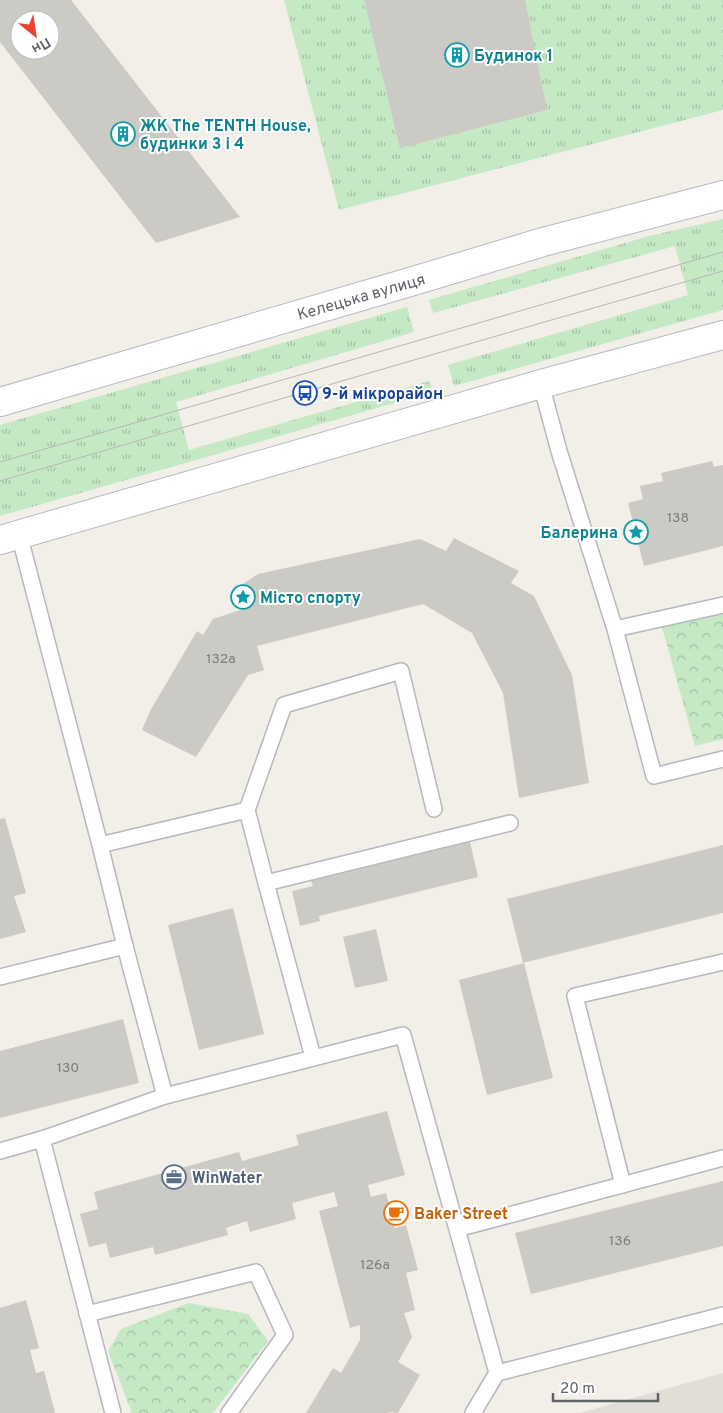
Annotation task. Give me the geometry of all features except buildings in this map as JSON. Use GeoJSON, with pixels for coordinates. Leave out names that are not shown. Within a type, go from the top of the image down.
{"type":"FeatureCollection","features":[{"type":"Feature","properties":{"kind":"main road","name":"Келецька вулиця"},"geometry":{"type":"LineString","coordinates":[[0,402],[543,242],[723,195]]}},
{"type":"Feature","properties":{"kind":"main road"},"geometry":{"type":"LineString","coordinates":[[10,537],[541,384],[723,335]]}},
{"type":"Feature","properties":{"kind":"lane"},"geometry":{"type":"LineString","coordinates":[[541,384],[559,451],[615,629],[654,776],[723,760]]}},
{"type":"Feature","properties":{"kind":"lane"},"geometry":{"type":"LineString","coordinates":[[10,537],[100,845],[165,1096]]}},
{"type":"Feature","properties":{"kind":"lane"},"geometry":{"type":"LineString","coordinates":[[615,629],[723,605]]}},
{"type":"Feature","properties":{"kind":"lane"},"geometry":{"type":"LineString","coordinates":[[313,1057],[247,810],[284,705],[401,671],[434,809]]}},
{"type":"Feature","properties":{"kind":"lane"},"geometry":{"type":"LineString","coordinates":[[100,845],[247,810]]}},
{"type":"Feature","properties":{"kind":"lane"},"geometry":{"type":"LineString","coordinates":[[266,883],[510,824]]}},
{"type":"Feature","properties":{"kind":"lane"},"geometry":{"type":"LineString","coordinates":[[0,977],[125,946]]}},
{"type":"Feature","properties":{"kind":"lane"},"geometry":{"type":"LineString","coordinates":[[623,1184],[575,996],[723,962]]}},
{"type":"Feature","properties":{"kind":"lane"},"geometry":{"type":"LineString","coordinates":[[0,1151],[42,1139],[165,1096],[402,1035],[497,1373]]}},
{"type":"Feature","properties":{"kind":"lane"},"geometry":{"type":"LineString","coordinates":[[42,1139],[113,1413]]}},
{"type":"Feature","properties":{"kind":"lane"},"geometry":{"type":"LineString","coordinates":[[457,1229],[723,1158]]}},
{"type":"Feature","properties":{"kind":"lane"},"geometry":{"type":"LineString","coordinates":[[87,1314],[256,1272],[285,1335],[229,1413]]}},
{"type":"Feature","properties":{"kind":"lane"},"geometry":{"type":"LineString","coordinates":[[473,1413],[497,1373],[723,1315]]}},
{"type":"Feature","properties":{"kind":"shaded area"},"geometry":{"type":"Polygon","coordinates":[[[723,1373],[723,1413],[579,1413],[723,1373]]]}},
{"type":"Feature","properties":{"kind":"green space"},"geometry":{"type":"Polygon","coordinates":[[[284,0],[723,0],[723,110],[339,210],[284,0]]]}},
{"type":"Feature","properties":{"kind":"green space"},"geometry":{"type":"Polygon","coordinates":[[[723,219],[723,310],[454,386],[448,365],[688,295],[675,246],[433,313],[429,300],[649,236],[723,219]]]}},
{"type":"Feature","properties":{"kind":"green space"},"geometry":{"type":"Polygon","coordinates":[[[407,307],[414,332],[176,402],[189,450],[429,381],[433,392],[0,516],[0,425],[407,307]]]}},
{"type":"Feature","properties":{"kind":"green space"},"geometry":{"type":"Polygon","coordinates":[[[723,612],[723,739],[695,746],[662,627],[723,612]]]}},
{"type":"Feature","properties":{"kind":"green space"},"geometry":{"type":"Polygon","coordinates":[[[189,1303],[248,1314],[268,1341],[213,1413],[132,1413],[108,1351],[121,1329],[189,1303]]]}},
{"type":"Feature","properties":{"kind":"tram line"},"geometry":{"type":"LineString","coordinates":[[0,462],[723,252]]}},
{"type":"Feature","properties":{"kind":"tram line"},"geometry":{"type":"LineString","coordinates":[[0,481],[723,271]]}},
{"type":"Feature","properties":{"kind":"place","name":"Будинок 1"},"geometry":{"type":"Point","coordinates":[457,55]}},
{"type":"Feature","properties":{"kind":"place","name":"ЖК Тhe TENTH House, будинки 3 і 4"},"geometry":{"type":"Point","coordinates":[123,134]}},
{"type":"Feature","properties":{"kind":"place","name":"9-й мікрорайон"},"geometry":{"type":"Point","coordinates":[305,393]}},
{"type":"Feature","properties":{"kind":"place","name":"Балерина"},"geometry":{"type":"Point","coordinates":[636,532]}},
{"type":"Feature","properties":{"kind":"place","name":"Місто спорту"},"geometry":{"type":"Point","coordinates":[243,597]}},
{"type":"Feature","properties":{"kind":"place","name":"WinWater"},"geometry":{"type":"Point","coordinates":[174,1177]}},
{"type":"Feature","properties":{"kind":"place","name":"Baker Street"},"geometry":{"type":"Point","coordinates":[396,1213]}}]}
